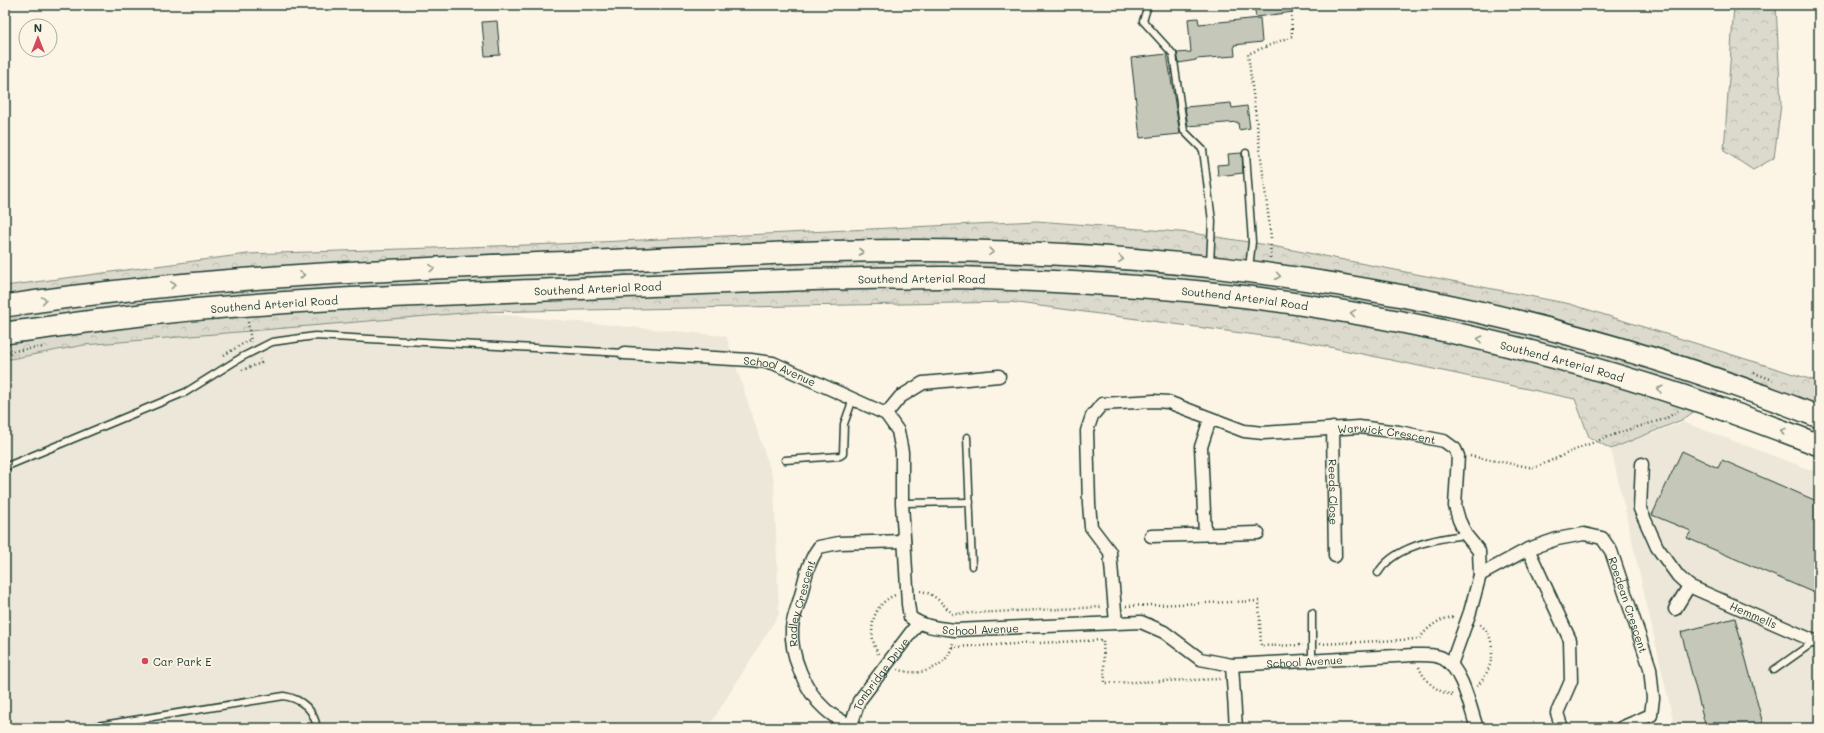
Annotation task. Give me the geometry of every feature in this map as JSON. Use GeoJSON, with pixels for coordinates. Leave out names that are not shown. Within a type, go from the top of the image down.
{"type":"FeatureCollection","features":[{"type":"Feature","properties":{"kind":"highway"},"geometry":{"type":"LineString","coordinates":[[5,306],[156,287],[261,278],[460,267],[822,252],[979,251],[1108,258],[1249,272],[1391,294],[1488,314],[1584,338],[1687,370],[1776,399],[1819,417]]}},
{"type":"Feature","properties":{"kind":"highway","name":"Southend Arterial Road"},"geometry":{"type":"LineString","coordinates":[[5,333],[167,312],[266,304],[448,294],[835,279],[968,278],[1108,284],[1247,297],[1312,306],[1382,318],[1479,339],[1576,364],[1670,392],[1764,423],[1819,445]]}},
{"type":"Feature","properties":{"kind":"street","name":"School Avenue"},"geometry":{"type":"LineString","coordinates":[[624,353],[751,360],[773,363],[886,414]]}},
{"type":"Feature","properties":{"kind":"street"},"geometry":{"type":"LineString","coordinates":[[918,623],[910,616],[907,590],[902,503],[902,452],[898,431],[886,414],[900,397],[923,383],[999,376]]}},
{"type":"Feature","properties":{"kind":"street","name":"Warwick Crescent"},"geometry":{"type":"LineString","coordinates":[[1116,623],[1110,552],[1091,527],[1089,504],[1087,431],[1092,416],[1102,404],[1154,401],[1168,402],[1244,431],[1263,433],[1359,427],[1444,441],[1455,449],[1458,456]]}},
{"type":"Feature","properties":{"kind":"street"},"geometry":{"type":"LineString","coordinates":[[1205,534],[1201,447],[1210,419]]}},
{"type":"Feature","properties":{"kind":"street","name":"Reeds Close"},"geometry":{"type":"LineString","coordinates":[[1333,428],[1336,556]]}},
{"type":"Feature","properties":{"kind":"street"},"geometry":{"type":"LineString","coordinates":[[1458,456],[1455,506],[1466,535],[1479,552],[1480,575],[1451,665],[1458,674],[1477,728]]}},
{"type":"Feature","properties":{"kind":"street","name":"Hemmells"},"geometry":{"type":"LineString","coordinates":[[1642,464],[1640,509],[1657,547],[1678,576],[1689,586],[1817,642]]}},
{"type":"Feature","properties":{"kind":"street"},"geometry":{"type":"LineString","coordinates":[[1151,536],[1258,532]]}},
{"type":"Feature","properties":{"kind":"street","name":"Roedean Crescent"},"geometry":{"type":"LineString","coordinates":[[1480,575],[1528,549],[1557,539],[1584,534],[1602,538],[1611,551],[1650,668],[1653,698],[1651,715],[1621,728]]}},
{"type":"Feature","properties":{"kind":"street","name":"Radley Crescent"},"geometry":{"type":"LineString","coordinates":[[850,727],[826,710],[814,697],[801,671],[794,651],[792,628],[806,573],[811,558],[819,547],[839,543],[904,541]]}},
{"type":"Feature","properties":{"kind":"street"},"geometry":{"type":"LineString","coordinates":[[1528,549],[1570,640],[1571,681],[1557,713],[1562,728]]}},
{"type":"Feature","properties":{"kind":"street"},"geometry":{"type":"LineString","coordinates":[[1675,609],[1689,586]]}},
{"type":"Feature","properties":{"kind":"street","name":"School Avenue"},"geometry":{"type":"LineString","coordinates":[[918,623],[936,628],[955,630],[1141,622],[1164,632],[1200,659],[1232,665],[1418,655],[1436,656],[1444,659],[1451,665]]}},
{"type":"Feature","properties":{"kind":"street","name":"Tonbridge Drive"},"geometry":{"type":"LineString","coordinates":[[850,727],[859,701],[888,665],[918,623]]}},
{"type":"Feature","properties":{"kind":"street"},"geometry":{"type":"LineString","coordinates":[[1232,665],[1236,728]]}},
{"type":"Feature","properties":{"kind":"lane"},"geometry":{"type":"LineString","coordinates":[[1148,5],[1142,21],[1173,54],[1184,131],[1203,150],[1212,221],[1209,267]]}},
{"type":"Feature","properties":{"kind":"lane"},"geometry":{"type":"LineString","coordinates":[[1246,153],[1252,242],[1249,272]]}},
{"type":"Feature","properties":{"kind":"lane"},"geometry":{"type":"LineString","coordinates":[[5,467],[186,392],[242,357],[272,342],[315,336],[624,353]]}},
{"type":"Feature","properties":{"kind":"lane"},"geometry":{"type":"LineString","coordinates":[[785,460],[840,456],[843,454],[844,424],[853,399]]}},
{"type":"Feature","properties":{"kind":"lane"},"geometry":{"type":"LineString","coordinates":[[967,437],[972,566]]}},
{"type":"Feature","properties":{"kind":"lane"},"geometry":{"type":"LineString","coordinates":[[902,503],[970,502]]}},
{"type":"Feature","properties":{"kind":"lane"},"geometry":{"type":"LineString","coordinates":[[1378,573],[1383,565],[1393,557],[1415,546],[1438,538],[1466,535]]}},
{"type":"Feature","properties":{"kind":"lane"},"geometry":{"type":"LineString","coordinates":[[1312,613],[1312,661]]}},
{"type":"Feature","properties":{"kind":"lane"},"geometry":{"type":"LineString","coordinates":[[1774,670],[1817,642]]}},
{"type":"Feature","properties":{"kind":"lane"},"geometry":{"type":"LineString","coordinates":[[84,728],[284,696],[296,698],[309,708],[315,718],[317,728]]}},
{"type":"Feature","properties":{"kind":"path"},"geometry":{"type":"LineString","coordinates":[[1269,264],[1271,237],[1248,54],[1292,36],[1291,5]]}},
{"type":"Feature","properties":{"kind":"path"},"geometry":{"type":"LineString","coordinates":[[219,358],[249,340],[247,317]]}},
{"type":"Feature","properties":{"kind":"path"},"geometry":{"type":"LineString","coordinates":[[5,352],[52,346]]}},
{"type":"Feature","properties":{"kind":"path"},"geometry":{"type":"LineString","coordinates":[[1458,456],[1475,456],[1534,468],[1584,446],[1627,430],[1665,419],[1681,409]]}},
{"type":"Feature","properties":{"kind":"path"},"geometry":{"type":"LineString","coordinates":[[907,590],[926,591],[952,614],[955,630],[952,647],[947,657],[928,672],[904,672],[888,665],[880,658],[871,636],[873,622],[878,607],[885,601],[907,590]]}},
{"type":"Feature","properties":{"kind":"path"},"geometry":{"type":"LineString","coordinates":[[952,614],[1259,601],[1261,646],[1312,645],[1419,639],[1427,629],[1447,617],[1457,616],[1481,625],[1488,633],[1491,644],[1492,662],[1488,673],[1478,685],[1465,693],[1452,695],[1433,686],[1426,680],[1420,670],[1418,655]]}},
{"type":"Feature","properties":{"kind":"path"},"geometry":{"type":"LineString","coordinates":[[952,647],[1103,640],[1105,683],[1233,679]]}},
{"type":"Feature","properties":{"kind":"shaded area"},"geometry":{"type":"Polygon","coordinates":[[[475,312],[726,336],[774,481],[779,614],[708,728],[5,728],[5,360],[84,345],[475,312]]]}},
{"type":"Feature","properties":{"kind":"shaded area"},"geometry":{"type":"Polygon","coordinates":[[[1683,422],[1819,473],[1819,728],[1675,728],[1611,449],[1683,422]]]}},
{"type":"Feature","properties":{"kind":"green space"},"geometry":{"type":"Polygon","coordinates":[[[1734,5],[1776,5],[1781,105],[1774,158],[1753,170],[1724,151],[1734,5]]]}},
{"type":"Feature","properties":{"kind":"green space"},"geometry":{"type":"Polygon","coordinates":[[[1037,221],[1192,233],[1267,245],[1570,304],[1819,382],[1819,409],[1737,378],[1684,419],[1611,449],[1589,437],[1575,399],[1301,341],[1010,302],[475,312],[84,345],[5,360],[5,286],[247,254],[558,244],[1037,221]]]}},
{"type":"Feature","properties":{"kind":"building"},"geometry":{"type":"Polygon","coordinates":[[[1254,5],[1292,5],[1293,12],[1256,17],[1254,5]]]}},
{"type":"Feature","properties":{"kind":"building"},"geometry":{"type":"Polygon","coordinates":[[[1198,18],[1199,24],[1260,18],[1262,42],[1234,45],[1235,56],[1196,59],[1179,63],[1177,53],[1191,52],[1188,19],[1198,18]]]}},
{"type":"Feature","properties":{"kind":"building"},"geometry":{"type":"Polygon","coordinates":[[[497,21],[500,55],[485,56],[482,22],[497,21]]]}},
{"type":"Feature","properties":{"kind":"building"},"geometry":{"type":"Polygon","coordinates":[[[1167,54],[1180,134],[1140,138],[1131,58],[1167,54]]]}},
{"type":"Feature","properties":{"kind":"building"},"geometry":{"type":"Polygon","coordinates":[[[1231,103],[1232,108],[1247,106],[1250,128],[1239,130],[1238,122],[1188,126],[1185,107],[1231,103]]]}},
{"type":"Feature","properties":{"kind":"building"},"geometry":{"type":"Polygon","coordinates":[[[1242,153],[1243,173],[1218,176],[1217,165],[1229,164],[1228,154],[1242,153]]]}},
{"type":"Feature","properties":{"kind":"building"},"geometry":{"type":"Polygon","coordinates":[[[1682,451],[1718,468],[1722,460],[1819,502],[1819,595],[1687,538],[1691,531],[1652,515],[1682,451]]]}},
{"type":"Feature","properties":{"kind":"building"},"geometry":{"type":"Polygon","coordinates":[[[1735,618],[1764,728],[1706,728],[1681,632],[1735,618]]]}},
{"type":"Feature","properties":{"kind":"place","name":"Car Park E"},"geometry":{"type":"Point","coordinates":[145,661]}}]}
